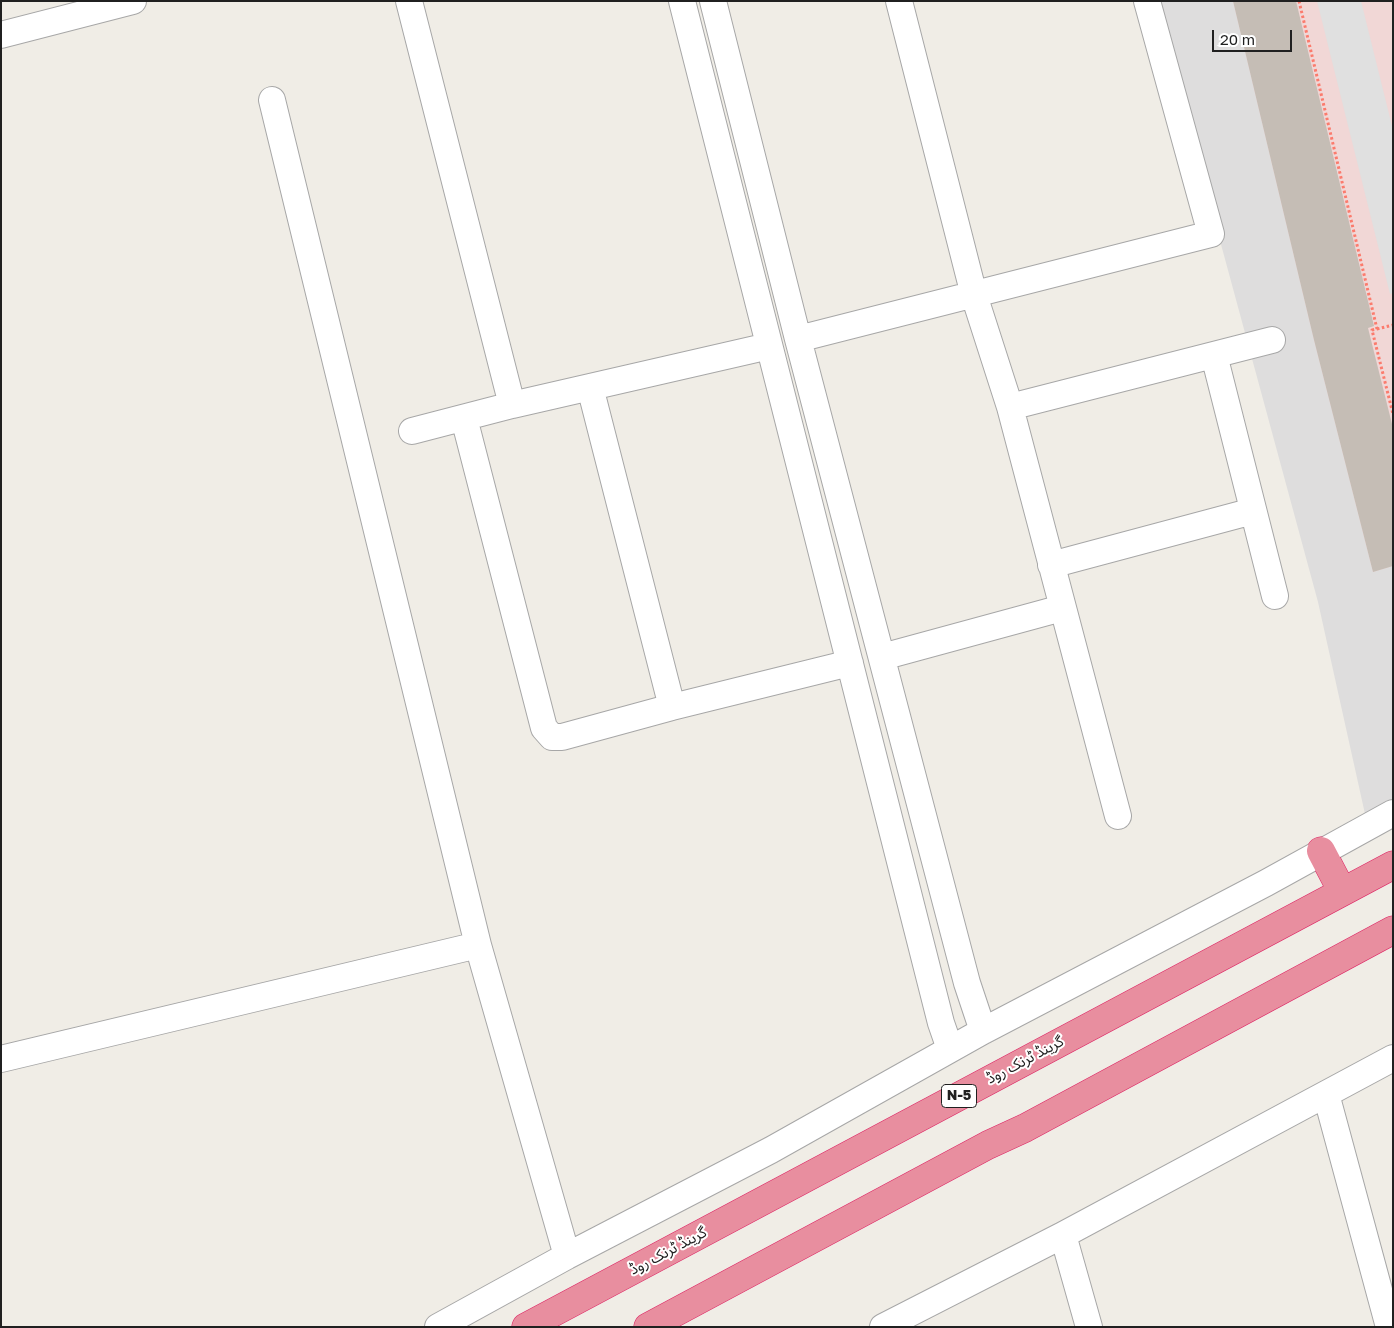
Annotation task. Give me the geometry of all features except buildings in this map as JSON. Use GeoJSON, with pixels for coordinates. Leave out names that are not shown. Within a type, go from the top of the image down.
{"type":"FeatureCollection","features":[{"type":"Feature","properties":{"kind":"highway"},"geometry":{"type":"LineString","coordinates":[[1321,852],[1342,891]]}},
{"type":"Feature","properties":{"kind":"highway","name":"گرینڈ ٹرنک روڈ"},"geometry":{"type":"LineString","coordinates":[[526,1327],[1393,865]]}},
{"type":"Feature","properties":{"kind":"highway"},"geometry":{"type":"LineString","coordinates":[[648,1327],[1025,1128],[1393,930]]}},
{"type":"Feature","properties":{"kind":"street"},"geometry":{"type":"LineString","coordinates":[[1,35],[133,1]]}},
{"type":"Feature","properties":{"kind":"street"},"geometry":{"type":"LineString","coordinates":[[409,1],[512,405]]}},
{"type":"Feature","properties":{"kind":"street"},"geometry":{"type":"LineString","coordinates":[[682,1],[941,1022],[950,1049]]}},
{"type":"Feature","properties":{"kind":"street"},"geometry":{"type":"LineString","coordinates":[[713,1],[798,339],[967,983],[983,1031]]}},
{"type":"Feature","properties":{"kind":"street"},"geometry":{"type":"LineString","coordinates":[[899,1],[974,295],[1010,408],[1118,816]]}},
{"type":"Feature","properties":{"kind":"street"},"geometry":{"type":"LineString","coordinates":[[798,339],[1211,234],[1147,1]]}},
{"type":"Feature","properties":{"kind":"street"},"geometry":{"type":"LineString","coordinates":[[272,100],[478,945],[567,1256]]}},
{"type":"Feature","properties":{"kind":"street"},"geometry":{"type":"LineString","coordinates":[[1010,408],[1272,340]]}},
{"type":"Feature","properties":{"kind":"street"},"geometry":{"type":"LineString","coordinates":[[412,431],[512,405],[770,346]]}},
{"type":"Feature","properties":{"kind":"street"},"geometry":{"type":"LineString","coordinates":[[1214,355],[1276,596]]}},
{"type":"Feature","properties":{"kind":"street"},"geometry":{"type":"LineString","coordinates":[[590,387],[672,707]]}},
{"type":"Feature","properties":{"kind":"street"},"geometry":{"type":"LineString","coordinates":[[464,418],[544,728],[552,737],[562,737],[672,707],[850,663]]}},
{"type":"Feature","properties":{"kind":"street"},"geometry":{"type":"LineString","coordinates":[[1051,565],[1253,511]]}},
{"type":"Feature","properties":{"kind":"street"},"geometry":{"type":"LineString","coordinates":[[882,657],[1062,608]]}},
{"type":"Feature","properties":{"kind":"street"},"geometry":{"type":"LineString","coordinates":[[438,1327],[567,1256],[771,1150],[983,1031],[1266,883],[1393,813]]}},
{"type":"Feature","properties":{"kind":"street"},"geometry":{"type":"LineString","coordinates":[[1,1059],[478,945]]}},
{"type":"Feature","properties":{"kind":"street"},"geometry":{"type":"LineString","coordinates":[[883,1327],[1063,1235],[1393,1058]]}},
{"type":"Feature","properties":{"kind":"street"},"geometry":{"type":"LineString","coordinates":[[1326,1094],[1389,1327]]}},
{"type":"Feature","properties":{"kind":"street"},"geometry":{"type":"LineString","coordinates":[[1063,1235],[1089,1327]]}},
{"type":"Feature","properties":{"kind":"path"},"geometry":{"type":"LineString","coordinates":[[1299,1],[1377,329]]}},
{"type":"Feature","properties":{"kind":"path"},"geometry":{"type":"LineString","coordinates":[[1393,325],[1372,330],[1393,414]]}},
{"type":"Feature","properties":{"kind":"shaded area"},"geometry":{"type":"Polygon","coordinates":[[[1155,1],[1393,1],[1393,799],[1365,814],[1318,602],[1155,1]]]}},
{"type":"Feature","properties":{"kind":"shaded area"},"geometry":{"type":"Polygon","coordinates":[[[1233,1],[1393,1],[1393,566],[1373,572],[1314,340],[1233,1]]]}},
{"type":"Feature","properties":{"kind":"shaded area"},"geometry":{"type":"Polygon","coordinates":[[[1317,1],[1361,1],[1393,130],[1393,293],[1390,294],[1317,1]]]}}]}
